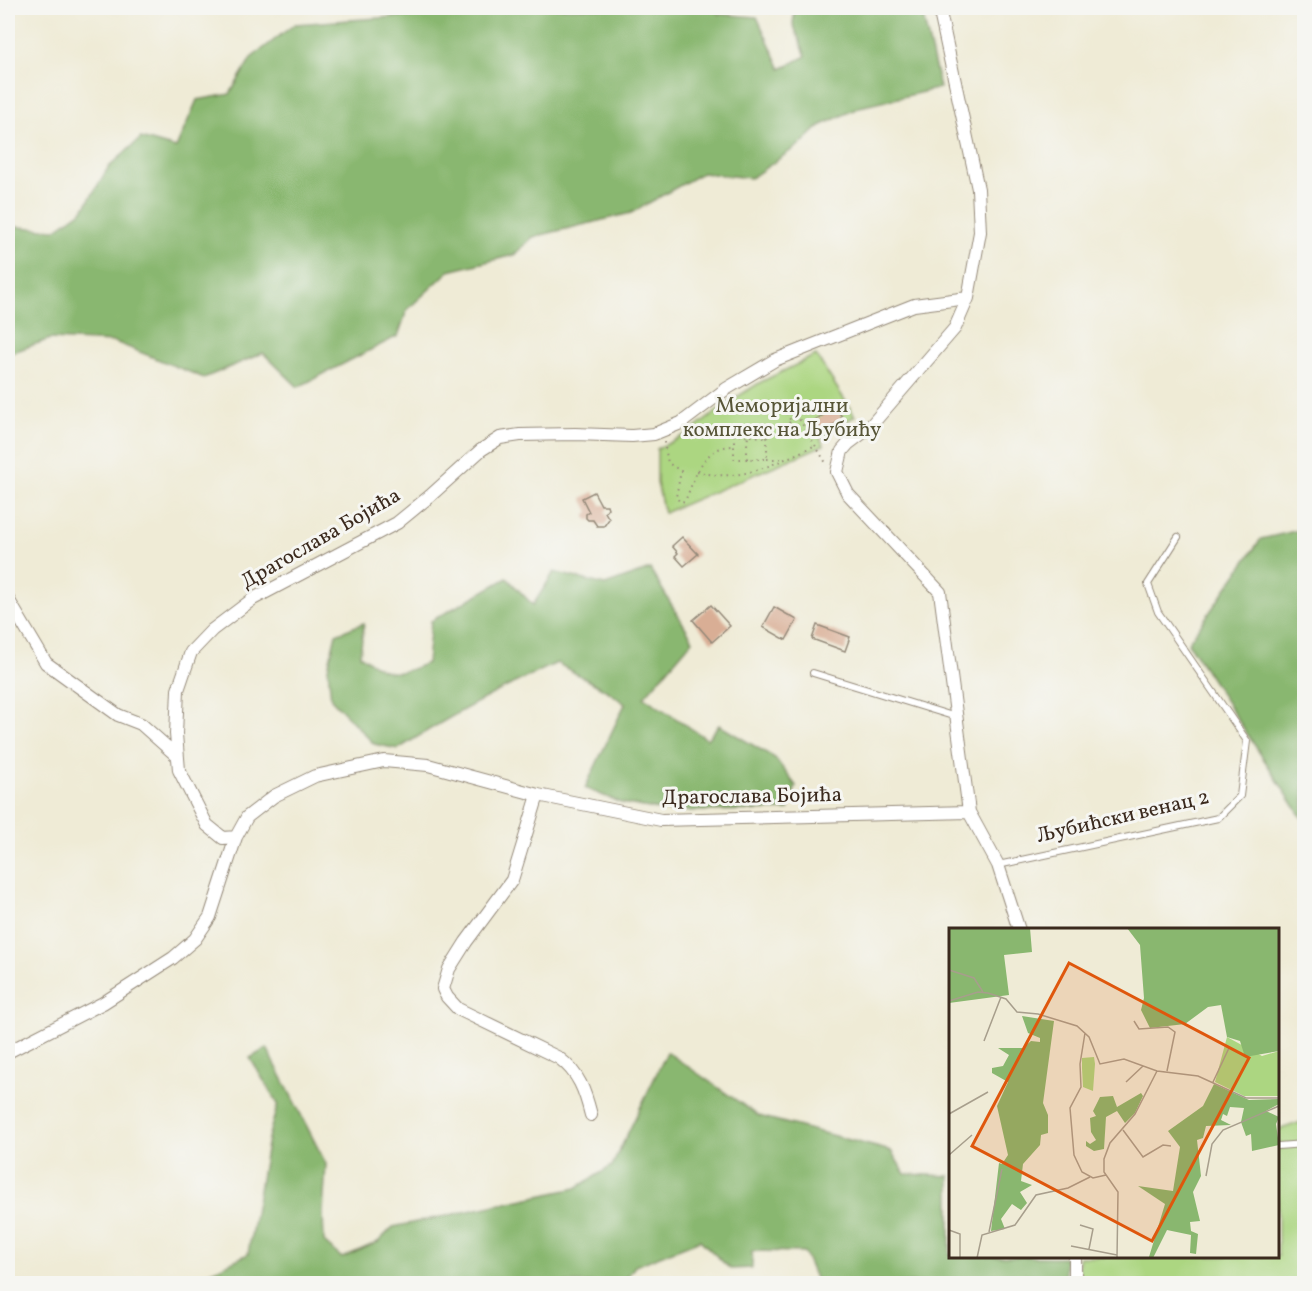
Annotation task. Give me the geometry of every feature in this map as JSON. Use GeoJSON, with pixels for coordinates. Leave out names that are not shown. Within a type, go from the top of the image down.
{"type":"FeatureCollection","features":[{"type":"Feature","properties":{"kind":"street"},"geometry":{"type":"LineString","coordinates":[[939,11],[978,189],[980,232],[968,298],[956,328],[868,429],[842,451],[837,472],[848,494],[940,592],[969,812],[998,865],[1018,928]]}},
{"type":"Feature","properties":{"kind":"street","name":"Драгослава Бојића"},"geometry":{"type":"LineString","coordinates":[[236,837],[223,838],[207,825],[179,770],[177,756],[178,690],[191,652],[212,630],[253,599],[397,523],[481,450],[500,438],[520,435],[575,434],[632,436],[661,432],[681,423],[726,389],[775,360],[914,305],[968,298]]}},
{"type":"Feature","properties":{"kind":"street"},"geometry":{"type":"LineString","coordinates":[[8,599],[46,663],[118,715],[141,724],[177,756]]}},
{"type":"Feature","properties":{"kind":"street","name":"Драгослава Бојића"},"geometry":{"type":"LineString","coordinates":[[8,1052],[103,1003],[173,958],[195,939],[210,917],[236,837],[247,818],[274,796],[315,776],[384,761],[428,765],[538,795],[661,820],[969,812]]}},
{"type":"Feature","properties":{"kind":"street"},"geometry":{"type":"LineString","coordinates":[[538,795],[523,841],[518,867],[512,880],[466,942],[449,969],[443,988],[447,997],[458,1009],[567,1064],[581,1081],[591,1115]]}},
{"type":"Feature","properties":{"kind":"street"},"geometry":{"type":"LineString","coordinates":[[1075,1258],[1076,1284]]}},
{"type":"Feature","properties":{"kind":"lane","name":"Љубићски венац 2"},"geometry":{"type":"LineString","coordinates":[[998,865],[1218,818],[1240,796],[1247,741],[1158,612],[1148,584],[1178,537]]}},
{"type":"Feature","properties":{"kind":"lane"},"geometry":{"type":"LineString","coordinates":[[813,673],[956,717]]}},
{"type":"Feature","properties":{"kind":"lane"},"geometry":{"type":"LineString","coordinates":[[1279,1146],[1305,1144]]}},
{"type":"Feature","properties":{"kind":"path"},"geometry":{"type":"LineString","coordinates":[[790,404],[830,470],[837,472]]}},
{"type":"Feature","properties":{"kind":"path"},"geometry":{"type":"LineString","coordinates":[[783,408],[791,421]]}},
{"type":"Feature","properties":{"kind":"path"},"geometry":{"type":"LineString","coordinates":[[785,459],[734,459],[734,435],[767,437],[798,417]]}},
{"type":"Feature","properties":{"kind":"path"},"geometry":{"type":"LineString","coordinates":[[808,432],[818,427]]}},
{"type":"Feature","properties":{"kind":"path"},"geometry":{"type":"LineString","coordinates":[[661,432],[666,460],[681,471],[676,497],[678,502],[685,501],[697,471],[713,451],[734,446]]}},
{"type":"Feature","properties":{"kind":"path"},"geometry":{"type":"LineString","coordinates":[[747,445],[748,436]]}},
{"type":"Feature","properties":{"kind":"path"},"geometry":{"type":"LineString","coordinates":[[767,437],[767,459]]}},
{"type":"Feature","properties":{"kind":"path"},"geometry":{"type":"LineString","coordinates":[[697,471],[715,476],[754,472],[816,445]]}},
{"type":"Feature","properties":{"kind":"path"},"geometry":{"type":"LineString","coordinates":[[747,450],[747,459]]}},
{"type":"Feature","properties":{"kind":"green space"},"geometry":{"type":"Polygon","coordinates":[[[462,8],[713,8],[719,14],[757,17],[781,69],[806,56],[793,24],[795,8],[921,8],[940,88],[860,107],[820,126],[802,143],[751,178],[702,173],[631,213],[533,237],[514,255],[449,271],[407,310],[398,336],[298,387],[263,353],[204,378],[115,342],[50,339],[8,354],[8,226],[55,230],[83,210],[108,168],[141,138],[176,148],[197,100],[230,94],[251,58],[295,24],[461,12],[462,8]]]}},
{"type":"Feature","properties":{"kind":"green space","name":"Меморијални комплекс на Љубићу"},"geometry":{"type":"Polygon","coordinates":[[[816,355],[855,416],[820,438],[824,445],[664,513],[657,483],[657,449],[687,434],[735,398],[761,382],[816,355]]]}},
{"type":"Feature","properties":{"kind":"green space"},"geometry":{"type":"Polygon","coordinates":[[[1304,529],[1304,821],[1188,643],[1261,539],[1304,529]]]}},
{"type":"Feature","properties":{"kind":"green space"},"geometry":{"type":"Polygon","coordinates":[[[650,569],[693,640],[644,697],[707,739],[719,725],[775,758],[796,786],[788,810],[666,811],[621,803],[585,788],[625,704],[609,692],[557,663],[476,703],[398,749],[374,744],[331,699],[328,668],[336,634],[364,623],[360,655],[385,670],[407,671],[427,663],[431,621],[507,578],[533,605],[554,572],[605,585],[650,569]]]}},
{"type":"Feature","properties":{"kind":"green space"},"geometry":{"type":"Polygon","coordinates":[[[267,1048],[326,1164],[324,1242],[342,1258],[378,1242],[393,1227],[576,1188],[612,1166],[667,1052],[759,1116],[891,1151],[905,1174],[949,1176],[949,1258],[1065,1258],[1065,1283],[817,1283],[804,1252],[752,1251],[752,1268],[730,1269],[700,1240],[635,1266],[623,1283],[144,1283],[204,1275],[248,1254],[268,1138],[278,1104],[250,1058],[267,1048]]]}},
{"type":"Feature","properties":{"kind":"green space"},"geometry":{"type":"Polygon","coordinates":[[[1304,1121],[1304,1283],[1079,1283],[1079,1258],[1279,1258],[1279,1130],[1304,1121]]]}},
{"type":"Feature","properties":{"kind":"building"},"geometry":{"type":"Polygon","coordinates":[[[836,407],[843,419],[822,432],[815,420],[836,407]]]}},
{"type":"Feature","properties":{"kind":"building"},"geometry":{"type":"Polygon","coordinates":[[[594,492],[601,505],[607,505],[608,508],[605,512],[609,519],[604,526],[597,526],[593,520],[586,518],[589,512],[582,498],[594,492]]]}},
{"type":"Feature","properties":{"kind":"building"},"geometry":{"type":"Polygon","coordinates":[[[682,537],[698,554],[684,566],[675,556],[678,553],[672,546],[682,537]]]}},
{"type":"Feature","properties":{"kind":"building"},"geometry":{"type":"Polygon","coordinates":[[[711,605],[730,626],[712,642],[693,620],[711,605]]]}},
{"type":"Feature","properties":{"kind":"building"},"geometry":{"type":"Polygon","coordinates":[[[774,607],[797,620],[786,640],[763,627],[774,607]]]}},
{"type":"Feature","properties":{"kind":"building"},"geometry":{"type":"Polygon","coordinates":[[[817,625],[850,637],[845,651],[812,639],[817,625]]]}}]}
